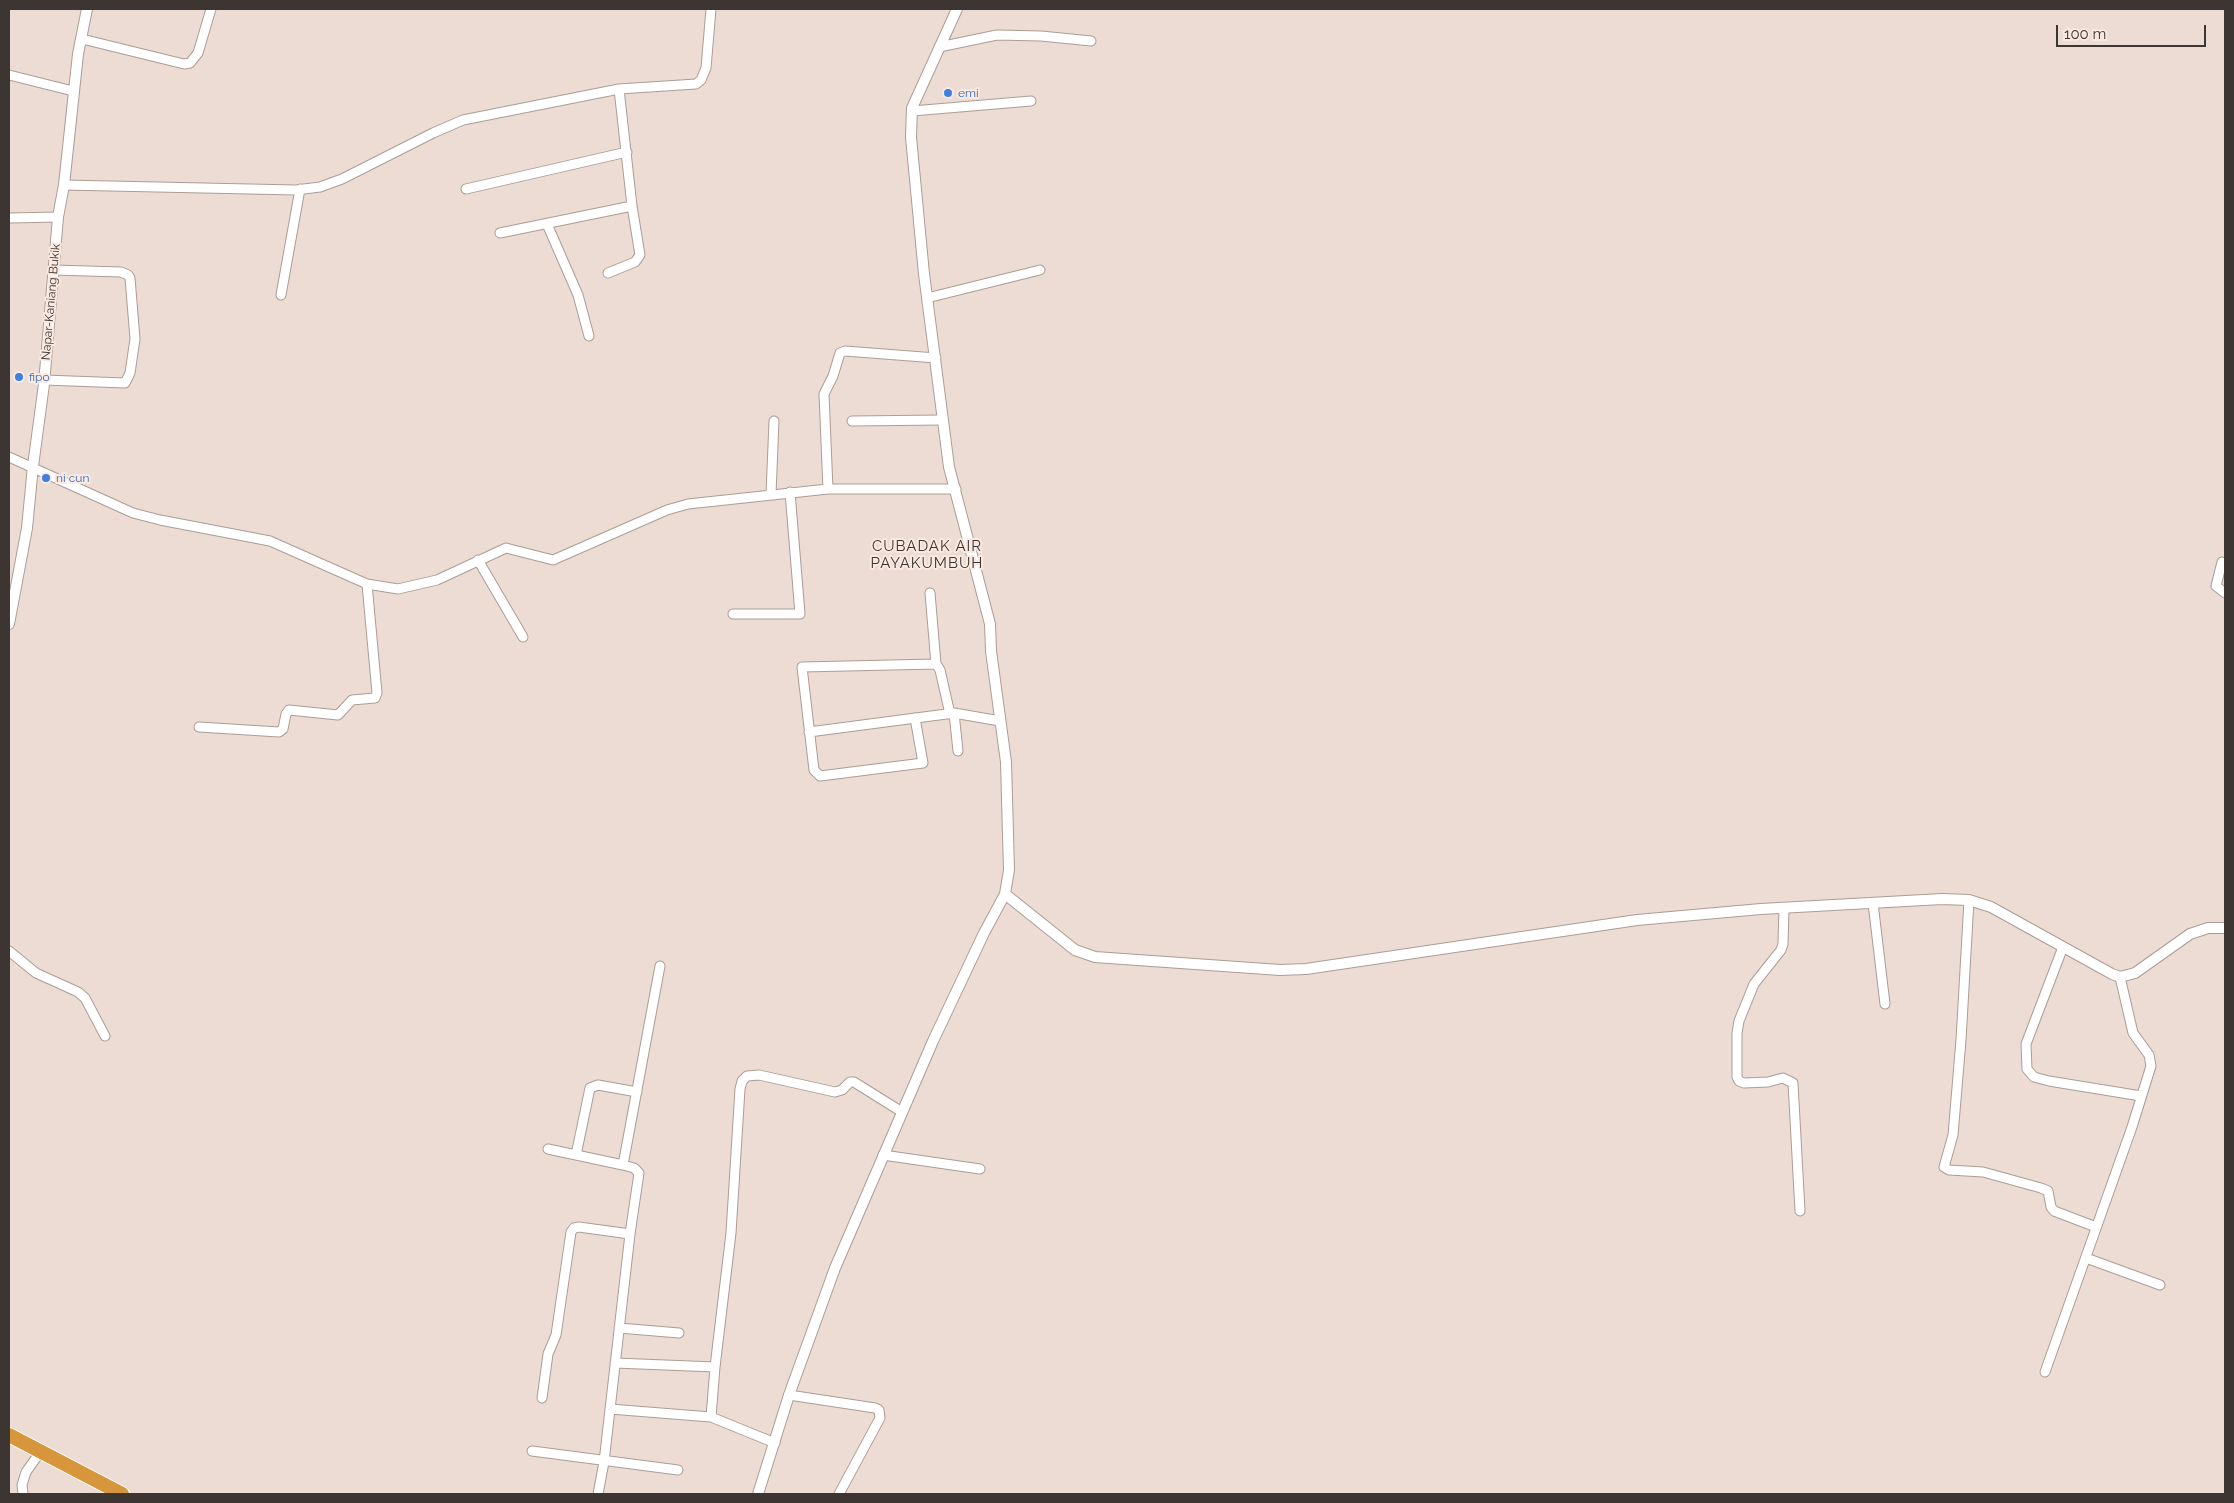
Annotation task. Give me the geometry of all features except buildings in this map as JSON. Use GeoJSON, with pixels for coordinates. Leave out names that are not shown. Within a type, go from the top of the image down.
{"type":"FeatureCollection","features":[{"type":"Feature","properties":{"kind":"highway"},"geometry":{"type":"LineString","coordinates":[[9,1435],[122,1494]]}},
{"type":"Feature","properties":{"kind":"street","name":"Napar-Kaniang Bukik"},"geometry":{"type":"LineString","coordinates":[[9,624],[24,551],[44,380],[58,217],[64,185],[78,54],[87,9]]}},
{"type":"Feature","properties":{"kind":"street"},"geometry":{"type":"LineString","coordinates":[[82,39],[184,64],[190,63],[198,53],[211,9]]}},
{"type":"Feature","properties":{"kind":"street"},"geometry":{"type":"LineString","coordinates":[[64,185],[300,190],[320,188],[463,120],[619,89],[692,85],[701,80],[706,68],[711,9]]}},
{"type":"Feature","properties":{"kind":"street"},"geometry":{"type":"LineString","coordinates":[[758,1494],[789,1395],[835,1268],[902,1112],[976,951],[1005,894],[1010,870],[1006,762],[990,624],[949,467],[927,298],[911,137],[912,111],[920,89],[957,9]]}},
{"type":"Feature","properties":{"kind":"street"},"geometry":{"type":"LineString","coordinates":[[939,47],[997,35],[1041,36],[1091,41]]}},
{"type":"Feature","properties":{"kind":"street"},"geometry":{"type":"LineString","coordinates":[[9,75],[74,91]]}},
{"type":"Feature","properties":{"kind":"street"},"geometry":{"type":"LineString","coordinates":[[608,273],[635,262],[640,257],[632,206],[619,89]]}},
{"type":"Feature","properties":{"kind":"street"},"geometry":{"type":"LineString","coordinates":[[912,111],[1030,101]]}},
{"type":"Feature","properties":{"kind":"street"},"geometry":{"type":"LineString","coordinates":[[466,189],[627,152]]}},
{"type":"Feature","properties":{"kind":"street"},"geometry":{"type":"LineString","coordinates":[[281,295],[300,190]]}},
{"type":"Feature","properties":{"kind":"street"},"geometry":{"type":"LineString","coordinates":[[500,233],[632,206]]}},
{"type":"Feature","properties":{"kind":"street"},"geometry":{"type":"LineString","coordinates":[[9,218],[58,217]]}},
{"type":"Feature","properties":{"kind":"street"},"geometry":{"type":"LineString","coordinates":[[547,224],[578,295],[590,336]]}},
{"type":"Feature","properties":{"kind":"street"},"geometry":{"type":"LineString","coordinates":[[44,380],[126,383],[130,373],[135,339],[130,278],[128,275],[121,272],[53,270]]}},
{"type":"Feature","properties":{"kind":"street"},"geometry":{"type":"LineString","coordinates":[[927,298],[1040,270]]}},
{"type":"Feature","properties":{"kind":"street"},"geometry":{"type":"LineString","coordinates":[[828,489],[824,394],[832,379],[840,352],[936,358]]}},
{"type":"Feature","properties":{"kind":"street"},"geometry":{"type":"LineString","coordinates":[[852,421],[942,420]]}},
{"type":"Feature","properties":{"kind":"street"},"geometry":{"type":"LineString","coordinates":[[771,494],[774,421]]}},
{"type":"Feature","properties":{"kind":"street"},"geometry":{"type":"LineString","coordinates":[[9,457],[33,466],[133,513],[270,541],[367,584],[390,589],[409,588],[437,580],[506,548],[553,560],[678,506],[828,489],[956,489]]}},
{"type":"Feature","properties":{"kind":"street"},"geometry":{"type":"LineString","coordinates":[[733,614],[800,614],[790,492]]}},
{"type":"Feature","properties":{"kind":"street"},"geometry":{"type":"LineString","coordinates":[[478,560],[523,637]]}},
{"type":"Feature","properties":{"kind":"street"},"geometry":{"type":"LineString","coordinates":[[2222,562],[2216,586],[2225,593]]}},
{"type":"Feature","properties":{"kind":"street"},"geometry":{"type":"LineString","coordinates":[[199,728],[279,732],[283,729],[286,714],[289,710],[338,715],[352,700],[375,698],[377,693],[367,584]]}},
{"type":"Feature","properties":{"kind":"street"},"geometry":{"type":"LineString","coordinates":[[930,593],[936,664],[940,670],[952,714],[958,751]]}},
{"type":"Feature","properties":{"kind":"street"},"geometry":{"type":"LineString","coordinates":[[915,718],[924,763],[820,776],[814,770],[802,667],[936,664]]}},
{"type":"Feature","properties":{"kind":"street"},"geometry":{"type":"LineString","coordinates":[[809,732],[952,714],[1000,721]]}},
{"type":"Feature","properties":{"kind":"street"},"geometry":{"type":"LineString","coordinates":[[1005,894],[1075,950],[1095,957],[1296,969],[1637,920],[1784,908],[1942,899],[1969,900],[1991,907],[2112,974],[2128,975],[2190,934],[2208,928],[2225,928]]}},
{"type":"Feature","properties":{"kind":"street"},"geometry":{"type":"LineString","coordinates":[[1969,900],[1961,1040],[1953,1135],[1944,1167],[1949,1170],[1983,1172],[2041,1188],[2048,1191],[2051,1207],[2054,1211],[2096,1227]]}},
{"type":"Feature","properties":{"kind":"street"},"geometry":{"type":"LineString","coordinates":[[1874,903],[1884,1004]]}},
{"type":"Feature","properties":{"kind":"street"},"geometry":{"type":"LineString","coordinates":[[1784,908],[1783,944],[1781,950],[1754,984],[1739,1020],[1737,1033],[1737,1076],[1739,1081],[1744,1083],[1768,1082],[1782,1078],[1793,1083],[1800,1211]]}},
{"type":"Feature","properties":{"kind":"street"},"geometry":{"type":"LineString","coordinates":[[2063,947],[2026,1044],[2027,1070],[2040,1079],[2141,1096]]}},
{"type":"Feature","properties":{"kind":"street"},"geometry":{"type":"LineString","coordinates":[[9,951],[36,973],[78,992],[85,998],[105,1036]]}},
{"type":"Feature","properties":{"kind":"street"},"geometry":{"type":"LineString","coordinates":[[624,1165],[660,966]]}},
{"type":"Feature","properties":{"kind":"street"},"geometry":{"type":"LineString","coordinates":[[2045,1372],[2151,1066],[2151,1059],[2134,1033],[2128,975]]}},
{"type":"Feature","properties":{"kind":"street"},"geometry":{"type":"LineString","coordinates":[[711,1417],[731,1234],[742,1082],[747,1076],[759,1075],[839,1092],[850,1082],[854,1082],[902,1112]]}},
{"type":"Feature","properties":{"kind":"street"},"geometry":{"type":"LineString","coordinates":[[576,1155],[590,1088],[598,1085],[637,1092]]}},
{"type":"Feature","properties":{"kind":"street"},"geometry":{"type":"LineString","coordinates":[[548,1149],[624,1165],[634,1168],[639,1175],[630,1234],[604,1462],[598,1494]]}},
{"type":"Feature","properties":{"kind":"street"},"geometry":{"type":"LineString","coordinates":[[883,1155],[980,1169]]}},
{"type":"Feature","properties":{"kind":"street"},"geometry":{"type":"LineString","coordinates":[[542,1398],[548,1354],[556,1335],[571,1232],[574,1228],[579,1227],[630,1234]]}},
{"type":"Feature","properties":{"kind":"street"},"geometry":{"type":"LineString","coordinates":[[2086,1258],[2160,1285]]}},
{"type":"Feature","properties":{"kind":"street"},"geometry":{"type":"LineString","coordinates":[[619,1328],[679,1333]]}},
{"type":"Feature","properties":{"kind":"street"},"geometry":{"type":"LineString","coordinates":[[615,1363],[715,1367]]}},
{"type":"Feature","properties":{"kind":"street"},"geometry":{"type":"LineString","coordinates":[[789,1395],[879,1410],[880,1418],[839,1494]]}},
{"type":"Feature","properties":{"kind":"street"},"geometry":{"type":"LineString","coordinates":[[610,1409],[711,1417],[775,1444]]}},
{"type":"Feature","properties":{"kind":"street"},"geometry":{"type":"LineString","coordinates":[[23,1494],[22,1486],[26,1472],[41,1451]]}},
{"type":"Feature","properties":{"kind":"street"},"geometry":{"type":"LineString","coordinates":[[532,1452],[678,1470]]}},
{"type":"Feature","properties":{"kind":"place","name":"emi"},"geometry":{"type":"Point","coordinates":[948,93]}},
{"type":"Feature","properties":{"kind":"place","name":"fipo"},"geometry":{"type":"Point","coordinates":[19,377]}},
{"type":"Feature","properties":{"kind":"place","name":"ni cun"},"geometry":{"type":"Point","coordinates":[46,478]}},
{"type":"Feature","properties":{"kind":"district","name":"CUBADAK AIR PAYAKUMBUH"},"geometry":{"type":"Point","coordinates":[927,554]}}]}
